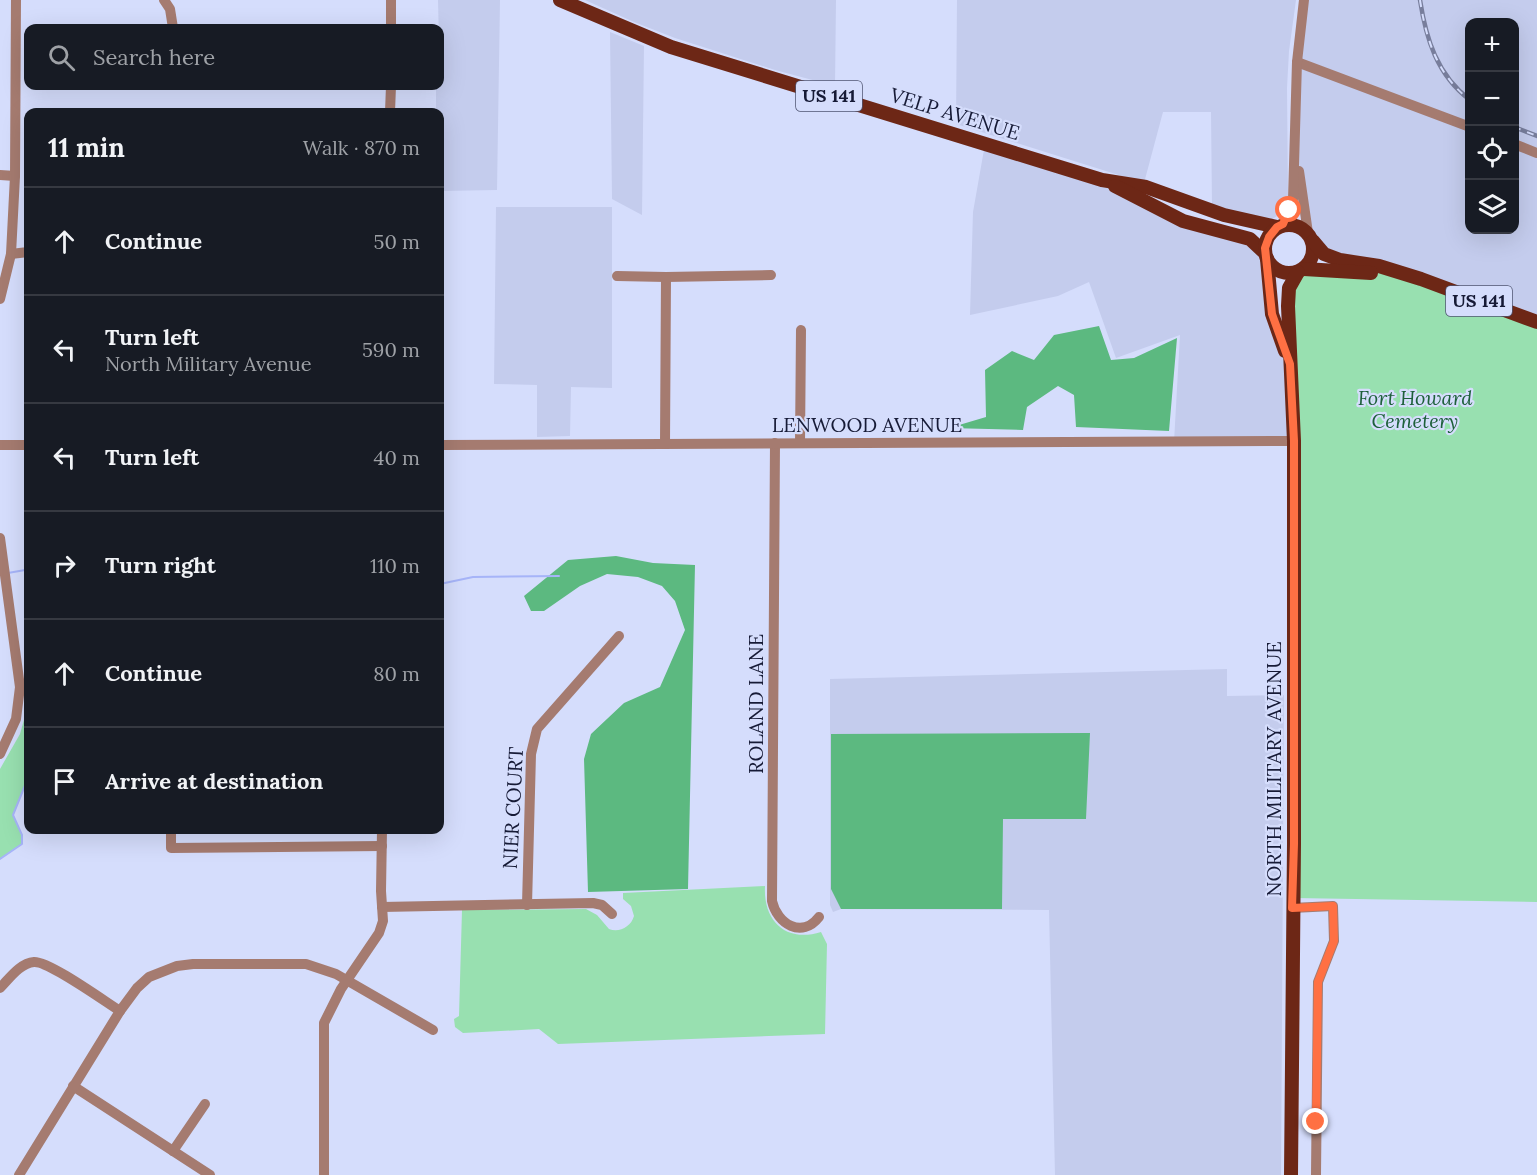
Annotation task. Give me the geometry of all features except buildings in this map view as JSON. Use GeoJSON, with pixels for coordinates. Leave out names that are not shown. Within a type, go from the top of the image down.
{"type":"FeatureCollection","features":[{"type":"Feature","properties":{"kind":"main road","name":"VELP AVENUE"},"geometry":{"type":"LineString","coordinates":[[560,0],[671,47],[1102,180],[1146,187],[1224,216],[1280,225]]}},
{"type":"Feature","properties":{"kind":"main road","name":"VELP AVENUE"},"geometry":{"type":"LineString","coordinates":[[1102,180],[1184,221],[1250,240],[1267,256]]}},
{"type":"Feature","properties":{"kind":"main road"},"geometry":{"type":"LineString","coordinates":[[1280,225],[1296,226],[1310,237],[1311,256],[1301,270],[1280,271],[1272,266],[1267,256],[1266,242],[1280,225]]}},
{"type":"Feature","properties":{"kind":"main road","name":"US 141"},"geometry":{"type":"LineString","coordinates":[[1310,237],[1324,254],[1340,260],[1379,266],[1421,279],[1537,322]]}},
{"type":"Feature","properties":{"kind":"main road","name":"NORTH MILITARY AVENUE"},"geometry":{"type":"LineString","coordinates":[[1267,256],[1272,314],[1290,364]]}},
{"type":"Feature","properties":{"kind":"main road","name":"US 141"},"geometry":{"type":"LineString","coordinates":[[1301,270],[1379,273],[1421,279]]}},
{"type":"Feature","properties":{"kind":"main road","name":"NORTH MILITARY AVENUE"},"geometry":{"type":"LineString","coordinates":[[1291,1175],[1294,441],[1288,297],[1289,288],[1301,270]]}},
{"type":"Feature","properties":{"kind":"street"},"geometry":{"type":"LineString","coordinates":[[0,299],[11,254],[15,176],[16,0]]}},
{"type":"Feature","properties":{"kind":"street"},"geometry":{"type":"LineString","coordinates":[[164,0],[170,9],[172,24]]}},
{"type":"Feature","properties":{"kind":"street"},"geometry":{"type":"LineString","coordinates":[[391,0],[391,24]]}},
{"type":"Feature","properties":{"kind":"street"},"geometry":{"type":"LineString","coordinates":[[1280,225],[1293,199],[1297,62],[1304,0]]}},
{"type":"Feature","properties":{"kind":"street"},"geometry":{"type":"LineString","coordinates":[[1297,62],[1467,126]]}},
{"type":"Feature","properties":{"kind":"street"},"geometry":{"type":"LineString","coordinates":[[390,108],[391,90]]}},
{"type":"Feature","properties":{"kind":"street"},"geometry":{"type":"LineString","coordinates":[[1519,146],[1537,153]]}},
{"type":"Feature","properties":{"kind":"street"},"geometry":{"type":"LineString","coordinates":[[1296,148],[1310,237]]}},
{"type":"Feature","properties":{"kind":"street"},"geometry":{"type":"LineString","coordinates":[[0,175],[15,176]]}},
{"type":"Feature","properties":{"kind":"street"},"geometry":{"type":"LineString","coordinates":[[11,254],[24,252]]}},
{"type":"Feature","properties":{"kind":"street"},"geometry":{"type":"LineString","coordinates":[[616,276],[771,275]]}},
{"type":"Feature","properties":{"kind":"street"},"geometry":{"type":"LineString","coordinates":[[665,443],[666,277]]}},
{"type":"Feature","properties":{"kind":"street"},"geometry":{"type":"LineString","coordinates":[[800,443],[801,330]]}},
{"type":"Feature","properties":{"kind":"street","name":"LENWOOD AVENUE"},"geometry":{"type":"LineString","coordinates":[[444,444],[1294,441]]}},
{"type":"Feature","properties":{"kind":"street","name":"ROLAND LANE"},"geometry":{"type":"LineString","coordinates":[[775,443],[772,901],[781,920],[793,927],[810,924],[819,916]]}},
{"type":"Feature","properties":{"kind":"street"},"geometry":{"type":"LineString","coordinates":[[0,445],[24,445]]}},
{"type":"Feature","properties":{"kind":"street"},"geometry":{"type":"LineString","coordinates":[[0,538],[19,675],[19,698],[14,724],[0,754]]}},
{"type":"Feature","properties":{"kind":"street","name":"NIER COURT"},"geometry":{"type":"LineString","coordinates":[[527,905],[531,754],[537,729],[619,636]]}},
{"type":"Feature","properties":{"kind":"street"},"geometry":{"type":"LineString","coordinates":[[171,834],[171,848],[382,846]]}},
{"type":"Feature","properties":{"kind":"street"},"geometry":{"type":"LineString","coordinates":[[324,1175],[324,1023],[347,980],[379,933],[383,921],[382,834]]}},
{"type":"Feature","properties":{"kind":"street"},"geometry":{"type":"LineString","coordinates":[[382,907],[597,903],[612,914]]}},
{"type":"Feature","properties":{"kind":"street"},"geometry":{"type":"LineString","coordinates":[[1292,908],[1333,906],[1334,941],[1318,982],[1316,1175]]}},
{"type":"Feature","properties":{"kind":"street"},"geometry":{"type":"LineString","coordinates":[[0,988],[22,967],[34,962],[48,966],[120,1011]]}},
{"type":"Feature","properties":{"kind":"street"},"geometry":{"type":"LineString","coordinates":[[19,1175],[120,1011],[137,988],[148,977],[177,966],[306,964],[328,970],[433,1030]]}},
{"type":"Feature","properties":{"kind":"street"},"geometry":{"type":"LineString","coordinates":[[73,1086],[210,1175]]}},
{"type":"Feature","properties":{"kind":"street"},"geometry":{"type":"LineString","coordinates":[[173,1151],[205,1104]]}},
{"type":"Feature","properties":{"kind":"shaded area"},"geometry":{"type":"Polygon","coordinates":[[[438,0],[500,0],[497,190],[444,191],[444,108],[436,108],[436,90],[444,90],[444,24],[439,24],[438,0]]]}},
{"type":"Feature","properties":{"kind":"shaded area"},"geometry":{"type":"Polygon","coordinates":[[[585,0],[836,0],[835,86],[775,70],[675,38],[585,0]]]}},
{"type":"Feature","properties":{"kind":"shaded area"},"geometry":{"type":"Polygon","coordinates":[[[957,0],[1296,0],[1287,88],[1288,198],[1283,212],[1271,220],[1212,207],[1211,112],[1163,112],[1144,183],[956,124],[957,0]]]}},
{"type":"Feature","properties":{"kind":"shaded area"},"geometry":{"type":"Polygon","coordinates":[[[1304,0],[1537,0],[1537,322],[1340,260],[1313,241],[1296,148],[1304,0]]]}},
{"type":"Feature","properties":{"kind":"shaded area"},"geometry":{"type":"Polygon","coordinates":[[[610,32],[644,46],[642,215],[612,199],[610,32]]]}},
{"type":"Feature","properties":{"kind":"shaded area"},"geometry":{"type":"Polygon","coordinates":[[[985,144],[1102,180],[1183,221],[1250,239],[1265,253],[1272,314],[1290,364],[1294,441],[1174,442],[1180,335],[1116,358],[1089,282],[1058,296],[970,315],[973,212],[985,144]]]}},
{"type":"Feature","properties":{"kind":"shaded area"},"geometry":{"type":"Polygon","coordinates":[[[496,207],[612,207],[612,388],[571,387],[570,436],[537,437],[537,385],[494,384],[496,207]]]}},
{"type":"Feature","properties":{"kind":"shaded area"},"geometry":{"type":"Polygon","coordinates":[[[1227,669],[1227,696],[1284,695],[1281,1175],[1055,1175],[1049,910],[841,909],[833,912],[830,905],[830,679],[1227,669]]]}},
{"type":"Feature","properties":{"kind":"green space","name":"Fort Howard Cemetery"},"geometry":{"type":"Polygon","coordinates":[[[1304,269],[1379,273],[1421,279],[1537,322],[1537,902],[1294,898],[1288,306],[1304,269]]]}},
{"type":"Feature","properties":{"kind":"green space"},"geometry":{"type":"Polygon","coordinates":[[[1099,326],[1111,360],[1134,358],[1177,338],[1169,431],[1076,427],[1074,395],[1058,386],[1027,407],[1023,430],[949,428],[986,417],[985,370],[1012,351],[1034,360],[1054,335],[1099,326]]]}},
{"type":"Feature","properties":{"kind":"green space"},"geometry":{"type":"Polygon","coordinates":[[[616,556],[653,563],[695,565],[688,889],[588,892],[584,759],[591,734],[624,703],[660,687],[685,630],[675,601],[662,586],[638,577],[607,574],[580,586],[544,611],[531,611],[524,596],[568,560],[616,556]]]}},
{"type":"Feature","properties":{"kind":"green space"},"geometry":{"type":"Polygon","coordinates":[[[24,720],[24,788],[13,815],[22,835],[22,844],[0,859],[0,769],[20,734],[24,720]]]}},
{"type":"Feature","properties":{"kind":"green space"},"geometry":{"type":"Polygon","coordinates":[[[1090,733],[1086,819],[1003,819],[1002,909],[841,909],[831,889],[831,734],[1090,733]]]}},
{"type":"Feature","properties":{"kind":"green space"},"geometry":{"type":"Polygon","coordinates":[[[765,886],[768,910],[779,926],[787,932],[797,934],[808,935],[821,932],[827,944],[825,1034],[558,1044],[539,1029],[463,1033],[455,1027],[454,1019],[459,1016],[462,910],[586,909],[597,915],[609,929],[621,930],[634,916],[631,906],[623,899],[623,893],[765,886]]]}},
{"type":"Feature","properties":{"kind":"waterway"},"geometry":{"type":"LineString","coordinates":[[8,573],[24,570]]}},
{"type":"Feature","properties":{"kind":"waterway"},"geometry":{"type":"LineString","coordinates":[[444,583],[473,577],[559,576]]}},
{"type":"Feature","properties":{"kind":"waterway"},"geometry":{"type":"LineString","coordinates":[[0,859],[22,844],[22,835],[13,815],[24,788]]}},
{"type":"Feature","properties":{"kind":"railway"},"geometry":{"type":"LineString","coordinates":[[1420,0],[1430,42],[1441,68],[1465,95]]}},
{"type":"Feature","properties":{"kind":"railway"},"geometry":{"type":"LineString","coordinates":[[1519,129],[1537,136]]}},
{"type":"Feature","properties":{"kind":"route"},"geometry":{"type":"LineString","coordinates":[[1289,210],[1283,224],[1277,227],[1269,237],[1265,248],[1268,259],[1272,314],[1290,364],[1294,441],[1294,895],[1292,908],[1333,906],[1334,941],[1318,982],[1316,1122]]}}]}
